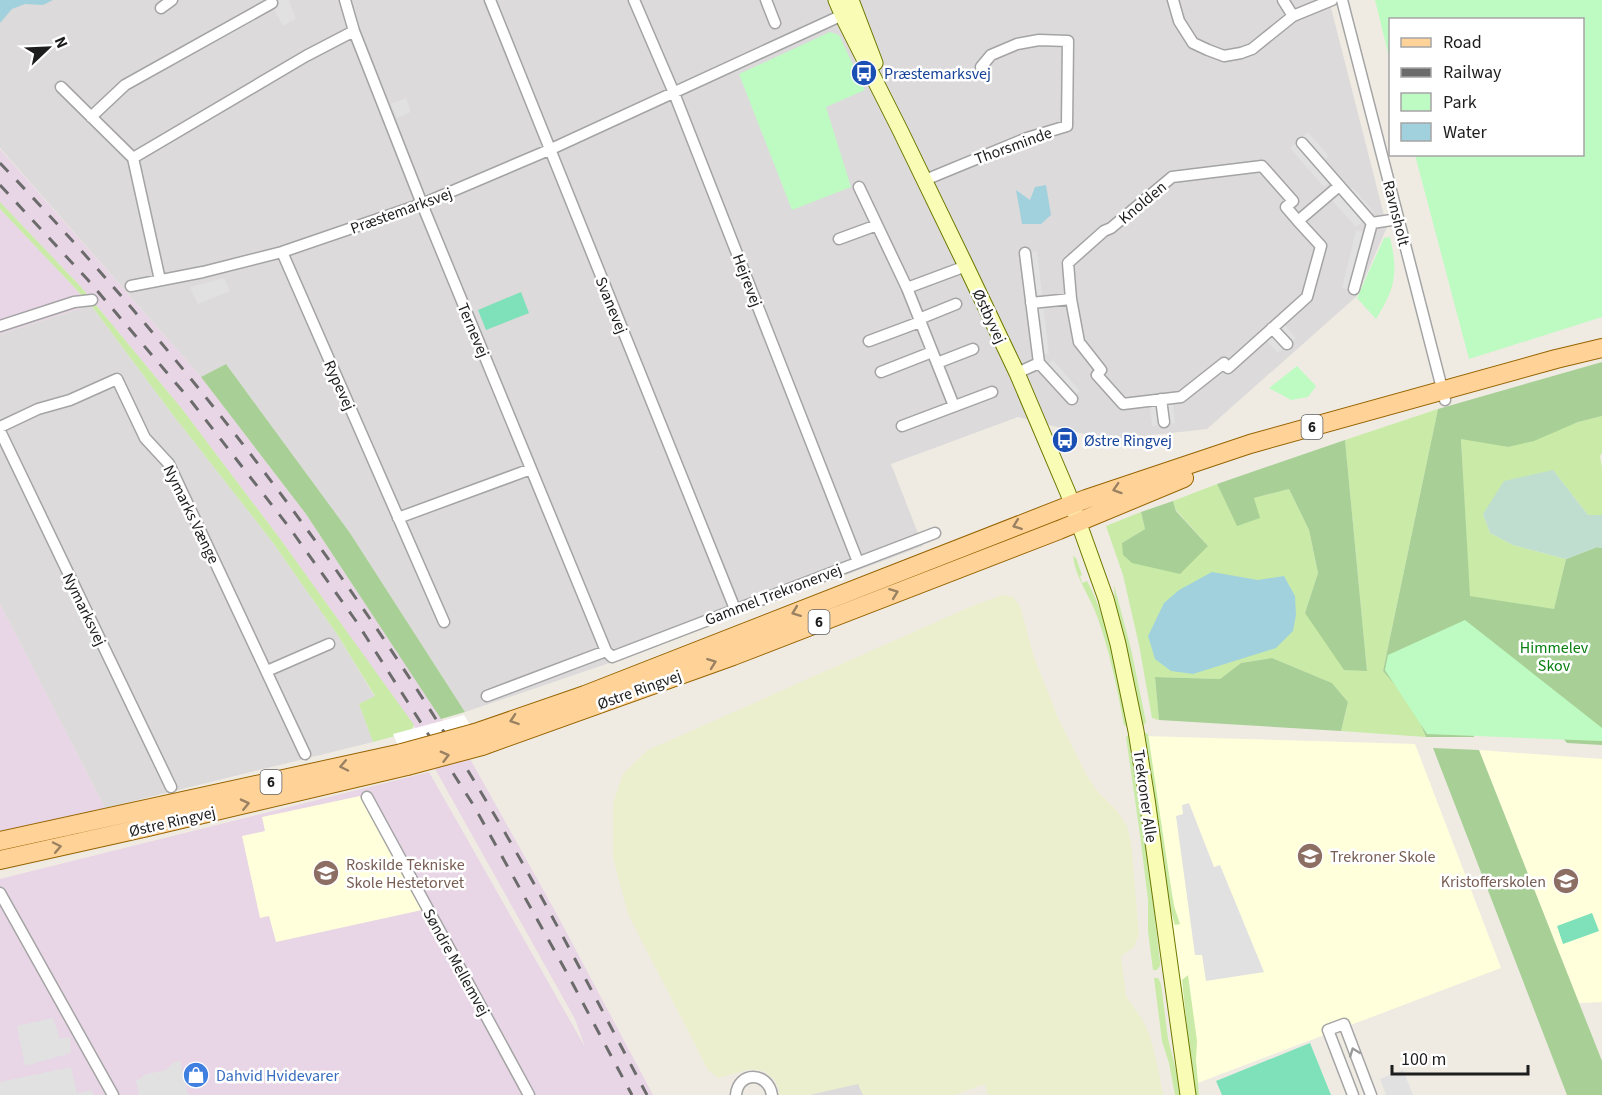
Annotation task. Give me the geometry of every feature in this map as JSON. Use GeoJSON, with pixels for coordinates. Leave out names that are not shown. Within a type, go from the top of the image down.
{"type":"FeatureCollection","features":[{"type":"Feature","properties":{"kind":"main road","name":"Østre Ringvej"},"geometry":{"type":"LineString","coordinates":[[479,740],[585,695],[1071,504],[1250,444],[1557,368],[1602,349]]}},
{"type":"Feature","properties":{"kind":"main road","name":"Østre Ringvej"},"geometry":{"type":"LineString","coordinates":[[0,860],[148,827],[479,740],[732,656],[1078,522],[1202,471],[1444,395]]}},
{"type":"Feature","properties":{"kind":"main road","name":"Østre Ringvej"},"geometry":{"type":"LineString","coordinates":[[0,841],[404,760]]}},
{"type":"Feature","properties":{"kind":"street"},"geometry":{"type":"LineString","coordinates":[[161,8],[172,0]]}},
{"type":"Feature","properties":{"kind":"street","name":"Ternevej"},"geometry":{"type":"LineString","coordinates":[[345,0],[354,31],[422,204],[609,654]]}},
{"type":"Feature","properties":{"kind":"street","name":"Svanevej"},"geometry":{"type":"LineString","coordinates":[[490,0],[735,609]]}},
{"type":"Feature","properties":{"kind":"street","name":"Hejrevej"},"geometry":{"type":"LineString","coordinates":[[634,0],[674,93],[858,562]]}},
{"type":"Feature","properties":{"kind":"street"},"geometry":{"type":"LineString","coordinates":[[766,0],[775,23]]}},
{"type":"Feature","properties":{"kind":"street"},"geometry":{"type":"LineString","coordinates":[[1173,0],[1179,21],[1193,43],[1224,56],[1252,49],[1293,16],[1332,0]]}},
{"type":"Feature","properties":{"kind":"street"},"geometry":{"type":"LineString","coordinates":[[1283,0],[1293,16]]}},
{"type":"Feature","properties":{"kind":"street","name":"Ravnsholt"},"geometry":{"type":"LineString","coordinates":[[1342,0],[1444,395]]}},
{"type":"Feature","properties":{"kind":"street"},"geometry":{"type":"LineString","coordinates":[[91,117],[125,85],[272,3]]}},
{"type":"Feature","properties":{"kind":"street","name":"Præstemarksvej"},"geometry":{"type":"LineString","coordinates":[[131,286],[203,272],[282,252],[422,204],[674,93],[846,6]]}},
{"type":"Feature","properties":{"kind":"street","name":"Østbyvej"},"geometry":{"type":"LineString","coordinates":[[846,6],[900,130],[1017,373],[1071,504]]}},
{"type":"Feature","properties":{"kind":"street"},"geometry":{"type":"LineString","coordinates":[[133,158],[306,56],[354,31]]}},
{"type":"Feature","properties":{"kind":"street","name":"Thorsminde"},"geometry":{"type":"LineString","coordinates":[[924,180],[1027,138],[1067,126],[1068,41],[1039,40],[1017,44],[991,55],[981,67]]}},
{"type":"Feature","properties":{"kind":"street"},"geometry":{"type":"LineString","coordinates":[[61,87],[133,158],[160,280]]}},
{"type":"Feature","properties":{"kind":"street"},"geometry":{"type":"LineString","coordinates":[[1302,143],[1372,223]]}},
{"type":"Feature","properties":{"kind":"street","name":"Knolden"},"geometry":{"type":"LineString","coordinates":[[1262,166],[1293,201],[1286,207],[1298,221],[1321,246],[1307,297],[1228,368],[1224,363],[1181,397],[1123,404],[1098,375],[1101,370],[1079,342],[1071,299],[1068,263],[1172,177],[1262,166]]}},
{"type":"Feature","properties":{"kind":"street"},"geometry":{"type":"LineString","coordinates":[[1298,221],[1339,186]]}},
{"type":"Feature","properties":{"kind":"street"},"geometry":{"type":"LineString","coordinates":[[860,187],[907,288],[954,406]]}},
{"type":"Feature","properties":{"kind":"street"},"geometry":{"type":"LineString","coordinates":[[1372,223],[1398,219]]}},
{"type":"Feature","properties":{"kind":"street"},"geometry":{"type":"LineString","coordinates":[[1354,289],[1372,223]]}},
{"type":"Feature","properties":{"kind":"street"},"geometry":{"type":"LineString","coordinates":[[839,240],[877,225]]}},
{"type":"Feature","properties":{"kind":"street","name":"Rypevej"},"geometry":{"type":"LineString","coordinates":[[282,252],[444,622]]}},
{"type":"Feature","properties":{"kind":"street"},"geometry":{"type":"LineString","coordinates":[[1025,253],[1039,363],[1072,399]]}},
{"type":"Feature","properties":{"kind":"street"},"geometry":{"type":"LineString","coordinates":[[907,288],[966,266]]}},
{"type":"Feature","properties":{"kind":"street"},"geometry":{"type":"LineString","coordinates":[[1031,303],[1071,299]]}},
{"type":"Feature","properties":{"kind":"street"},"geometry":{"type":"LineString","coordinates":[[0,326],[74,302],[92,300]]}},
{"type":"Feature","properties":{"kind":"street"},"geometry":{"type":"LineString","coordinates":[[869,341],[956,304]]}},
{"type":"Feature","properties":{"kind":"street"},"geometry":{"type":"LineString","coordinates":[[1272,328],[1287,344]]}},
{"type":"Feature","properties":{"kind":"street"},"geometry":{"type":"LineString","coordinates":[[937,363],[973,349]]}},
{"type":"Feature","properties":{"kind":"street"},"geometry":{"type":"LineString","coordinates":[[881,372],[932,352]]}},
{"type":"Feature","properties":{"kind":"street"},"geometry":{"type":"LineString","coordinates":[[1017,373],[1039,363]]}},
{"type":"Feature","properties":{"kind":"street","name":"Nymarks Vænge"},"geometry":{"type":"LineString","coordinates":[[0,429],[38,409],[70,400],[117,380],[145,438],[169,464],[305,754]]}},
{"type":"Feature","properties":{"kind":"street"},"geometry":{"type":"LineString","coordinates":[[902,426],[992,392]]}},
{"type":"Feature","properties":{"kind":"street"},"geometry":{"type":"LineString","coordinates":[[1161,399],[1164,422]]}},
{"type":"Feature","properties":{"kind":"street","name":"Nymarksvej"},"geometry":{"type":"LineString","coordinates":[[0,429],[171,787]]}},
{"type":"Feature","properties":{"kind":"street"},"geometry":{"type":"LineString","coordinates":[[398,518],[531,469]]}},
{"type":"Feature","properties":{"kind":"street","name":"Trekroner Alle"},"geometry":{"type":"LineString","coordinates":[[1071,504],[1106,599],[1136,731],[1188,1095]]}},
{"type":"Feature","properties":{"kind":"street","name":"Gammel Trekronervej"},"geometry":{"type":"LineString","coordinates":[[487,696],[735,609],[935,533]]}},
{"type":"Feature","properties":{"kind":"street"},"geometry":{"type":"LineString","coordinates":[[267,671],[328,644]]}},
{"type":"Feature","properties":{"kind":"street","name":"Søndre Mellemvej"},"geometry":{"type":"LineString","coordinates":[[367,796],[530,1095]]}},
{"type":"Feature","properties":{"kind":"street"},"geometry":{"type":"LineString","coordinates":[[0,893],[113,1095]]}},
{"type":"Feature","properties":{"kind":"street"},"geometry":{"type":"LineString","coordinates":[[1353,1095],[1328,1030],[1344,1024],[1371,1095]]}},
{"type":"Feature","properties":{"kind":"street"},"geometry":{"type":"LineString","coordinates":[[736,1095],[741,1082],[748,1077],[757,1077],[765,1080],[771,1087],[772,1095]]}},
{"type":"Feature","properties":{"kind":"shaded area"},"geometry":{"type":"Polygon","coordinates":[[[0,0],[1329,0],[1387,227],[1357,296],[1207,429],[1107,440],[1018,417],[891,464],[923,546],[618,660],[465,712],[350,533],[226,364],[201,377],[0,148],[0,0]]]}},
{"type":"Feature","properties":{"kind":"shaded area"},"geometry":{"type":"Polygon","coordinates":[[[269,0],[289,0],[296,19],[283,26],[269,0]]]}},
{"type":"Feature","properties":{"kind":"shaded area"},"geometry":{"type":"Polygon","coordinates":[[[406,98],[411,112],[397,118],[391,104],[406,98]]]}},
{"type":"Feature","properties":{"kind":"shaded area"},"geometry":{"type":"Polygon","coordinates":[[[1308,132],[1329,156],[1323,162],[1336,177],[1324,187],[1290,148],[1308,132]]]}},
{"type":"Feature","properties":{"kind":"shaded area"},"geometry":{"type":"Polygon","coordinates":[[[0,149],[201,377],[306,514],[444,723],[417,730],[278,536],[182,409],[81,287],[0,202],[0,149]]]}},
{"type":"Feature","properties":{"kind":"shaded area"},"geometry":{"type":"Polygon","coordinates":[[[1344,186],[1348,190],[1352,187],[1374,212],[1356,227],[1330,198],[1344,186]]]}},
{"type":"Feature","properties":{"kind":"shaded area"},"geometry":{"type":"Polygon","coordinates":[[[0,209],[91,305],[0,334],[0,209]]]}},
{"type":"Feature","properties":{"kind":"shaded area"},"geometry":{"type":"Polygon","coordinates":[[[1356,230],[1372,234],[1358,292],[1342,288],[1356,230]]]}},
{"type":"Feature","properties":{"kind":"shaded area"},"geometry":{"type":"Polygon","coordinates":[[[1037,251],[1049,354],[1032,356],[1020,253],[1037,251]]]}},
{"type":"Feature","properties":{"kind":"shaded area"},"geometry":{"type":"Polygon","coordinates":[[[224,278],[230,291],[198,304],[190,287],[224,278]]]}},
{"type":"Feature","properties":{"kind":"shaded area"},"geometry":{"type":"Polygon","coordinates":[[[91,305],[271,540],[337,634],[375,697],[359,704],[373,742],[105,808],[0,604],[0,334],[91,305]]]}},
{"type":"Feature","properties":{"kind":"shaded area"},"geometry":{"type":"Polygon","coordinates":[[[1282,322],[1296,338],[1278,353],[1264,338],[1282,322]]]}},
{"type":"Feature","properties":{"kind":"shaded area"},"geometry":{"type":"Polygon","coordinates":[[[1053,360],[1080,391],[1068,401],[1041,371],[1053,360]]]}},
{"type":"Feature","properties":{"kind":"shaded area"},"geometry":{"type":"Polygon","coordinates":[[[1173,404],[1175,423],[1152,426],[1150,407],[1173,404]]]}},
{"type":"Feature","properties":{"kind":"shaded area"},"geometry":{"type":"Polygon","coordinates":[[[1553,470],[1588,515],[1602,515],[1602,548],[1597,547],[1566,559],[1513,545],[1490,533],[1483,514],[1504,481],[1553,470]]]}},
{"type":"Feature","properties":{"kind":"shaded area"},"geometry":{"type":"Polygon","coordinates":[[[1003,595],[1013,597],[1020,606],[1034,657],[1059,720],[1087,776],[1127,826],[1131,842],[1139,935],[1134,947],[1121,956],[1126,996],[1142,1019],[1150,1036],[1163,1095],[988,1095],[985,1084],[954,1095],[863,1095],[858,1084],[809,1095],[779,1095],[775,1080],[764,1071],[751,1069],[718,1078],[708,1070],[628,914],[613,858],[613,803],[623,774],[648,750],[972,606],[1003,595]]]}},
{"type":"Feature","properties":{"kind":"shaded area"},"geometry":{"type":"Polygon","coordinates":[[[0,604],[105,808],[0,831],[0,604]]]}},
{"type":"Feature","properties":{"kind":"shaded area","name":"Trekroner Skole"},"geometry":{"type":"Polygon","coordinates":[[[1144,736],[1415,744],[1501,968],[1195,1084],[1144,736]]]}},
{"type":"Feature","properties":{"kind":"shaded area","name":"Kristofferskolen"},"geometry":{"type":"Polygon","coordinates":[[[1479,750],[1602,759],[1602,1002],[1579,1003],[1479,750]]]}},
{"type":"Feature","properties":{"kind":"shaded area"},"geometry":{"type":"Polygon","coordinates":[[[469,757],[555,911],[653,1095],[0,1095],[0,879],[429,772],[585,1047],[575,1019],[434,767],[469,757]]]}},
{"type":"Feature","properties":{"kind":"shaded area","name":"Roskilde Tekniske Skole Hestetorvet"},"geometry":{"type":"Polygon","coordinates":[[[360,796],[422,910],[276,942],[269,916],[260,918],[242,836],[265,831],[262,817],[360,796]]]}},
{"type":"Feature","properties":{"kind":"shaded area"},"geometry":{"type":"Polygon","coordinates":[[[1189,803],[1214,867],[1220,865],[1264,972],[1206,981],[1202,955],[1195,955],[1176,816],[1183,814],[1182,805],[1189,803]]]}},
{"type":"Feature","properties":{"kind":"shaded area"},"geometry":{"type":"Polygon","coordinates":[[[53,1018],[60,1039],[70,1037],[71,1053],[25,1066],[17,1026],[53,1018]]]}},
{"type":"Feature","properties":{"kind":"shaded area"},"geometry":{"type":"Polygon","coordinates":[[[180,1060],[188,1095],[139,1095],[136,1080],[142,1078],[143,1075],[166,1070],[180,1060]]]}},
{"type":"Feature","properties":{"kind":"shaded area"},"geometry":{"type":"Polygon","coordinates":[[[71,1067],[77,1093],[92,1090],[93,1095],[0,1095],[0,1082],[71,1067]]]}},
{"type":"Feature","properties":{"kind":"shaded area"},"geometry":{"type":"Polygon","coordinates":[[[1403,1070],[1413,1095],[1386,1095],[1380,1079],[1403,1070]]]}},
{"type":"Feature","properties":{"kind":"shaded area"},"geometry":{"type":"Polygon","coordinates":[[[859,1083],[863,1095],[809,1095],[859,1083]]]}},
{"type":"Feature","properties":{"kind":"green space"},"geometry":{"type":"Polygon","coordinates":[[[1375,0],[1602,0],[1602,317],[1469,359],[1415,156],[1584,156],[1584,18],[1389,18],[1389,57],[1375,0]]]}},
{"type":"Feature","properties":{"kind":"green space"},"geometry":{"type":"Polygon","coordinates":[[[830,32],[839,35],[865,90],[826,107],[851,187],[792,210],[739,74],[830,32]]]}},
{"type":"Feature","properties":{"kind":"green space"},"geometry":{"type":"Polygon","coordinates":[[[0,202],[81,287],[182,409],[278,536],[414,725],[410,732],[373,742],[359,704],[375,696],[337,634],[271,540],[91,305],[0,209],[0,202]]]}},
{"type":"Feature","properties":{"kind":"green space"},"geometry":{"type":"Polygon","coordinates":[[[1390,237],[1394,260],[1393,280],[1388,298],[1376,319],[1357,298],[1384,238],[1390,237]]]}},
{"type":"Feature","properties":{"kind":"green space"},"geometry":{"type":"Polygon","coordinates":[[[521,292],[529,313],[486,330],[478,310],[521,292]]]}},
{"type":"Feature","properties":{"kind":"green space","name":"Himmelev Skov"},"geometry":{"type":"Polygon","coordinates":[[[1602,362],[1602,416],[1578,422],[1534,441],[1508,447],[1461,439],[1470,596],[1554,609],[1566,559],[1597,547],[1602,548],[1602,745],[1567,743],[1472,629],[1474,737],[1426,737],[1408,701],[1383,671],[1438,409],[1602,362]]]}},
{"type":"Feature","properties":{"kind":"green space"},"geometry":{"type":"Polygon","coordinates":[[[226,364],[350,533],[465,712],[441,719],[306,514],[201,377],[226,364]]]}},
{"type":"Feature","properties":{"kind":"green space"},"geometry":{"type":"Polygon","coordinates":[[[1297,366],[1316,386],[1308,397],[1291,400],[1269,388],[1297,366]]]}},
{"type":"Feature","properties":{"kind":"green space"},"geometry":{"type":"Polygon","coordinates":[[[1438,409],[1383,671],[1408,701],[1426,737],[1341,731],[1348,702],[1332,683],[1272,658],[1241,663],[1220,679],[1155,677],[1159,720],[1152,718],[1123,575],[1106,526],[1141,512],[1145,529],[1122,543],[1208,546],[1176,510],[1173,501],[1217,484],[1237,525],[1254,498],[1289,489],[1309,530],[1318,573],[1305,613],[1367,671],[1345,440],[1438,409]]]}},
{"type":"Feature","properties":{"kind":"green space"},"geometry":{"type":"Polygon","coordinates":[[[1602,416],[1602,453],[1600,456],[1602,515],[1588,515],[1553,470],[1483,514],[1490,533],[1513,545],[1566,559],[1554,610],[1469,596],[1461,438],[1508,447],[1578,422],[1602,416]]]}},
{"type":"Feature","properties":{"kind":"green space"},"geometry":{"type":"Polygon","coordinates":[[[1345,440],[1367,671],[1344,670],[1305,613],[1318,573],[1309,530],[1289,489],[1254,498],[1260,518],[1237,526],[1217,484],[1345,440]]]}},
{"type":"Feature","properties":{"kind":"green space"},"geometry":{"type":"Polygon","coordinates":[[[1173,501],[1176,511],[1208,546],[1180,574],[1132,563],[1123,555],[1122,543],[1145,529],[1141,512],[1173,501]]]}},
{"type":"Feature","properties":{"kind":"green space"},"geometry":{"type":"Polygon","coordinates":[[[1073,556],[1076,558],[1082,575],[1080,576],[1082,583],[1087,581],[1102,616],[1130,728],[1124,725],[1106,643],[1074,564],[1073,556]]]}},
{"type":"Feature","properties":{"kind":"green space"},"geometry":{"type":"Polygon","coordinates":[[[1114,585],[1131,649],[1146,722],[1143,726],[1141,726],[1115,606],[1114,585]]]}},
{"type":"Feature","properties":{"kind":"green space"},"geometry":{"type":"Polygon","coordinates":[[[1465,620],[1602,728],[1602,741],[1427,734],[1385,670],[1388,655],[1465,620]]]}},
{"type":"Feature","properties":{"kind":"green space"},"geometry":{"type":"Polygon","coordinates":[[[1272,658],[1332,683],[1348,702],[1341,731],[1159,720],[1155,677],[1220,679],[1241,663],[1272,658]]]}},
{"type":"Feature","properties":{"kind":"green space"},"geometry":{"type":"Polygon","coordinates":[[[1143,732],[1148,734],[1174,906],[1180,924],[1175,925],[1170,909],[1143,732]]]}},
{"type":"Feature","properties":{"kind":"green space"},"geometry":{"type":"Polygon","coordinates":[[[1131,733],[1160,962],[1157,970],[1153,970],[1148,931],[1148,900],[1126,737],[1131,733]]]}},
{"type":"Feature","properties":{"kind":"green space"},"geometry":{"type":"Polygon","coordinates":[[[1433,748],[1479,750],[1602,1061],[1602,1095],[1567,1095],[1433,748]]]}},
{"type":"Feature","properties":{"kind":"green space"},"geometry":{"type":"Polygon","coordinates":[[[1592,913],[1599,931],[1563,944],[1557,926],[1592,913]]]}},
{"type":"Feature","properties":{"kind":"green space"},"geometry":{"type":"Polygon","coordinates":[[[1188,975],[1197,1041],[1199,1095],[1194,1095],[1182,980],[1188,975]]]}},
{"type":"Feature","properties":{"kind":"green space"},"geometry":{"type":"Polygon","coordinates":[[[1154,978],[1158,978],[1161,984],[1168,1039],[1181,1095],[1175,1095],[1162,1041],[1154,978]]]}},
{"type":"Feature","properties":{"kind":"green space"},"geometry":{"type":"Polygon","coordinates":[[[1310,1043],[1331,1095],[1222,1095],[1216,1081],[1310,1043]]]}},
{"type":"Feature","properties":{"kind":"water"},"geometry":{"type":"Polygon","coordinates":[[[0,0],[53,0],[43,5],[25,4],[12,9],[0,23],[0,0]]]}},
{"type":"Feature","properties":{"kind":"water"},"geometry":{"type":"Polygon","coordinates":[[[1046,185],[1051,215],[1041,224],[1022,224],[1016,190],[1030,200],[1035,187],[1046,185]]]}},
{"type":"Feature","properties":{"kind":"water"},"geometry":{"type":"Polygon","coordinates":[[[1212,572],[1258,580],[1284,576],[1295,596],[1296,615],[1293,631],[1276,648],[1193,674],[1171,671],[1155,659],[1148,636],[1164,603],[1179,590],[1212,572]]]}},
{"type":"Feature","properties":{"kind":"pier"},"geometry":{"type":"Polygon","coordinates":[[[464,715],[486,753],[411,775],[393,734],[464,715]]]}},
{"type":"Feature","properties":{"kind":"railway"},"geometry":{"type":"LineString","coordinates":[[0,163],[135,311],[199,388],[320,548],[377,630],[432,714],[506,835],[647,1095]]}},
{"type":"Feature","properties":{"kind":"railway"},"geometry":{"type":"LineString","coordinates":[[0,185],[88,280],[191,401],[289,527],[356,621],[474,806],[632,1095]]}},
{"type":"Feature","properties":{"kind":"place","name":"Præstemarksvej"},"geometry":{"type":"Point","coordinates":[864,73]}},
{"type":"Feature","properties":{"kind":"place","name":"Østre Ringvej"},"geometry":{"type":"Point","coordinates":[1065,440]}},
{"type":"Feature","properties":{"kind":"place","name":"Trekroner Skole"},"geometry":{"type":"Point","coordinates":[1310,856]}},
{"type":"Feature","properties":{"kind":"place","name":"Roskilde Tekniske Skole Hestetorvet"},"geometry":{"type":"Point","coordinates":[326,873]}},
{"type":"Feature","properties":{"kind":"place","name":"Kristofferskolen"},"geometry":{"type":"Point","coordinates":[1566,881]}},
{"type":"Feature","properties":{"kind":"place","name":"Dahvid Hvidevarer"},"geometry":{"type":"Point","coordinates":[196,1075]}}]}
